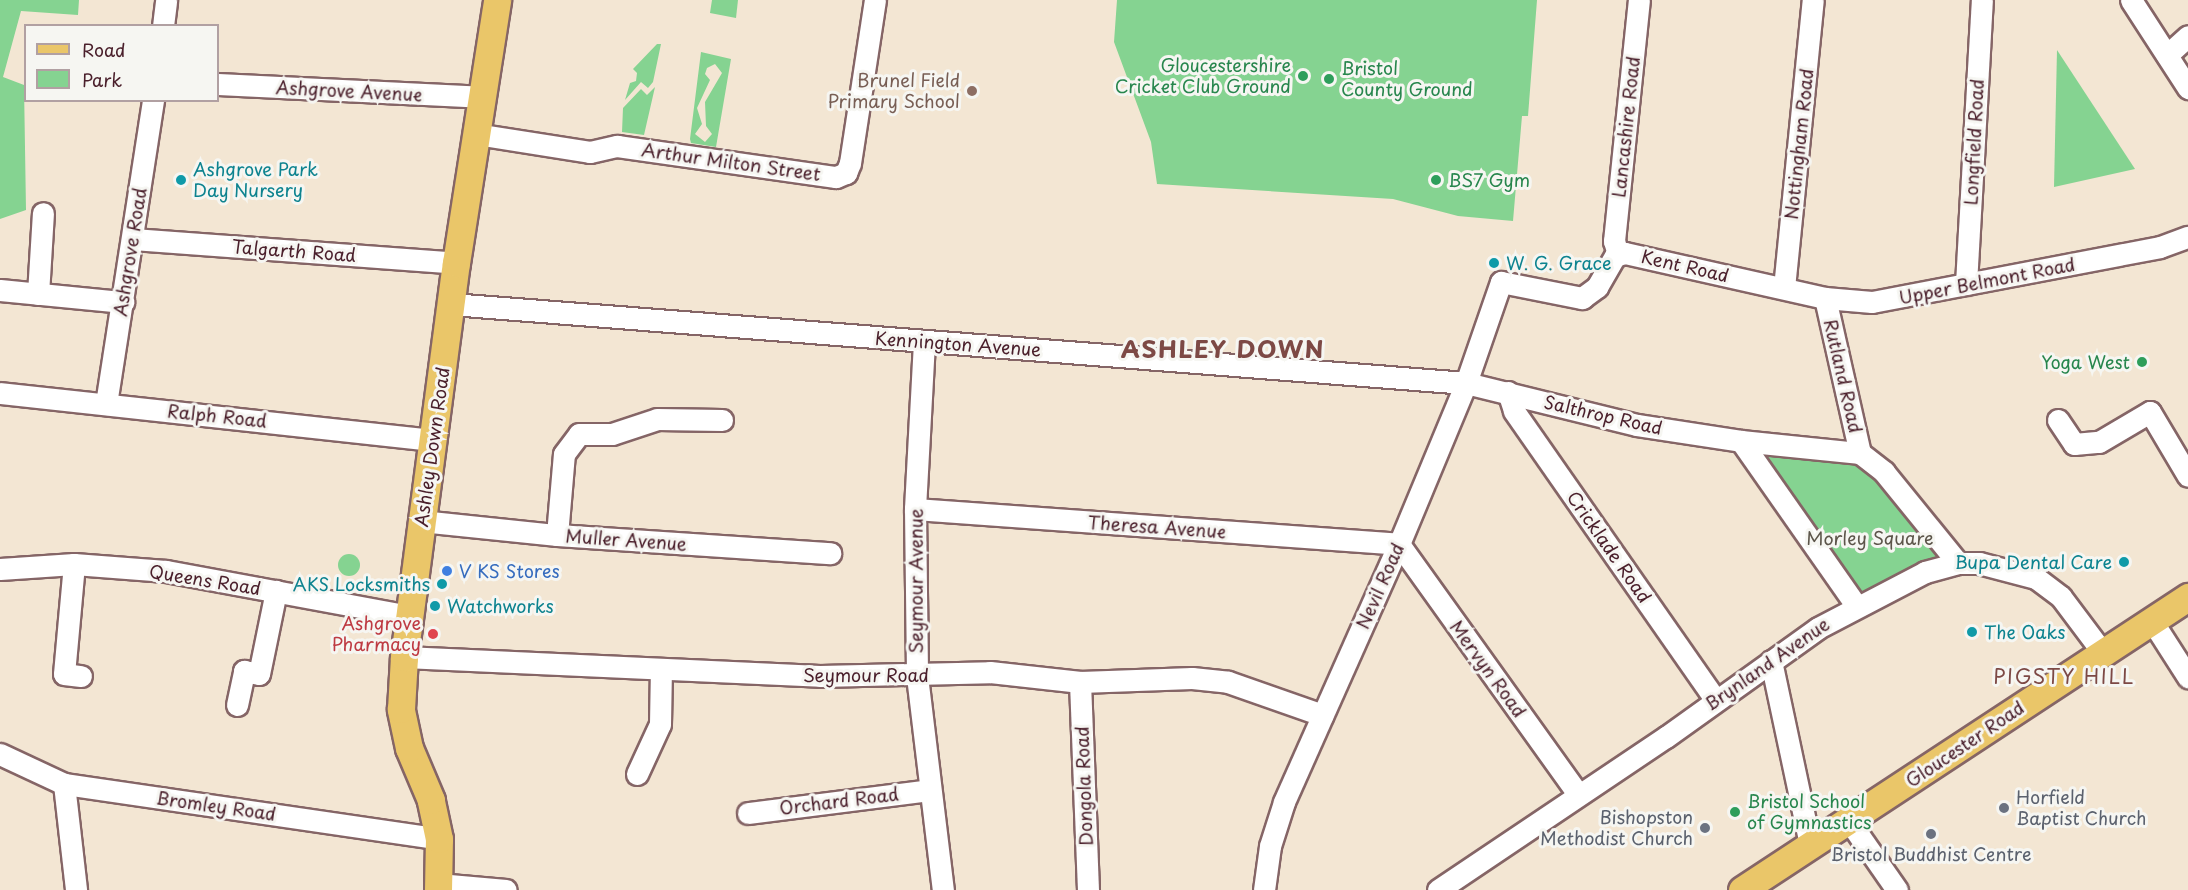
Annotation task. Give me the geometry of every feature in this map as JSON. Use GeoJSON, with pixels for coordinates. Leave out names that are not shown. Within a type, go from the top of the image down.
{"type":"FeatureCollection","features":[{"type":"Feature","properties":{"kind":"main road","name":"Ashley Down Road"},"geometry":{"type":"LineString","coordinates":[[438,887],[439,839],[431,800],[409,748],[401,709],[404,657],[456,262],[497,0]]}},
{"type":"Feature","properties":{"kind":"main road","name":"Gloucester Road"},"geometry":{"type":"LineString","coordinates":[[1742,890],[2188,597]]}},
{"type":"Feature","properties":{"kind":"street"},"geometry":{"type":"LineString","coordinates":[[163,24],[166,0]]}},
{"type":"Feature","properties":{"kind":"street","name":"Arthur Milton Street"},"geometry":{"type":"LineString","coordinates":[[476,134],[590,152],[617,146],[836,177],[846,173],[850,163],[875,0]]}},
{"type":"Feature","properties":{"kind":"street","name":"Lancashire Road"},"geometry":{"type":"LineString","coordinates":[[1618,254],[1614,242],[1639,0]]}},
{"type":"Feature","properties":{"kind":"street","name":"Nottingham Road"},"geometry":{"type":"LineString","coordinates":[[1785,288],[1813,0]]}},
{"type":"Feature","properties":{"kind":"street","name":"Longfield Road"},"geometry":{"type":"LineString","coordinates":[[1966,284],[1982,0]]}},
{"type":"Feature","properties":{"kind":"street"},"geometry":{"type":"LineString","coordinates":[[2131,0],[2188,88]]}},
{"type":"Feature","properties":{"kind":"street"},"geometry":{"type":"LineString","coordinates":[[2167,55],[2188,36]]}},
{"type":"Feature","properties":{"kind":"street","name":"Ashgrove Avenue"},"geometry":{"type":"LineString","coordinates":[[219,84],[481,97]]}},
{"type":"Feature","properties":{"kind":"street","name":"Ashgrove Road"},"geometry":{"type":"LineString","coordinates":[[106,404],[153,102]]}},
{"type":"Feature","properties":{"kind":"street"},"geometry":{"type":"LineString","coordinates":[[38,294],[43,213]]}},
{"type":"Feature","properties":{"kind":"street","name":"Upper Belmont Road"},"geometry":{"type":"LineString","coordinates":[[1785,288],[1825,298],[1872,302],[2160,247],[2188,237]]}},
{"type":"Feature","properties":{"kind":"street","name":"Talgarth Road"},"geometry":{"type":"LineString","coordinates":[[132,239],[456,262]]}},
{"type":"Feature","properties":{"kind":"street","name":"Kent Road"},"geometry":{"type":"LineString","coordinates":[[1501,282],[1582,298],[1597,287],[1618,254],[1785,288]]}},
{"type":"Feature","properties":{"kind":"street","name":"Nevil Road"},"geometry":{"type":"LineString","coordinates":[[1264,890],[1263,877],[1273,835],[1322,715],[1399,544],[1466,383],[1501,282]]}},
{"type":"Feature","properties":{"kind":"street"},"geometry":{"type":"LineString","coordinates":[[0,290],[123,302]]}},
{"type":"Feature","properties":{"kind":"street","name":"Rutland Road"},"geometry":{"type":"LineString","coordinates":[[1825,298],[1860,453]]}},
{"type":"Feature","properties":{"kind":"street","name":"Kennington Avenue"},"geometry":{"type":"LineString","coordinates":[[451,304],[1466,383]]}},
{"type":"Feature","properties":{"kind":"street","name":"Seymour Avenue"},"geometry":{"type":"LineString","coordinates":[[924,342],[915,509],[917,676],[929,790],[943,890]]}},
{"type":"Feature","properties":{"kind":"street","name":"Salthrop Road"},"geometry":{"type":"LineString","coordinates":[[1466,383],[1637,425],[1741,441]]}},
{"type":"Feature","properties":{"kind":"street","name":"Cricklade Road"},"geometry":{"type":"LineString","coordinates":[[1508,392],[1514,411],[1715,699]]}},
{"type":"Feature","properties":{"kind":"street","name":"Ralph Road"},"geometry":{"type":"LineString","coordinates":[[0,393],[433,440]]}},
{"type":"Feature","properties":{"kind":"street"},"geometry":{"type":"LineString","coordinates":[[2058,420],[2074,444],[2099,442],[2150,412],[2188,476]]}},
{"type":"Feature","properties":{"kind":"street"},"geometry":{"type":"LineString","coordinates":[[556,535],[564,454],[579,434],[612,434],[657,419],[722,420]]}},
{"type":"Feature","properties":{"kind":"street"},"geometry":{"type":"LineString","coordinates":[[1741,441],[1860,453],[1884,472],[1958,563]]}},
{"type":"Feature","properties":{"kind":"street"},"geometry":{"type":"LineString","coordinates":[[1741,441],[1856,605]]}},
{"type":"Feature","properties":{"kind":"street","name":"Theresa Avenue"},"geometry":{"type":"LineString","coordinates":[[915,509],[1399,544]]}},
{"type":"Feature","properties":{"kind":"street","name":"Muller Avenue"},"geometry":{"type":"LineString","coordinates":[[422,521],[556,535],[830,553]]}},
{"type":"Feature","properties":{"kind":"street","name":"Mervyn Road"},"geometry":{"type":"LineString","coordinates":[[1399,544],[1578,794]]}},
{"type":"Feature","properties":{"kind":"street","name":"Brynland Avenue"},"geometry":{"type":"LineString","coordinates":[[1438,890],[1666,737],[1715,699],[1856,605],[1926,572],[1958,563],[2005,567],[2036,578],[2061,597],[2103,653]]}},
{"type":"Feature","properties":{"kind":"street"},"geometry":{"type":"LineString","coordinates":[[74,564],[64,674],[81,676]]}},
{"type":"Feature","properties":{"kind":"street","name":"Queens Road"},"geometry":{"type":"LineString","coordinates":[[0,569],[74,564],[166,571],[409,615]]}},
{"type":"Feature","properties":{"kind":"street"},"geometry":{"type":"LineString","coordinates":[[237,705],[244,671],[259,674],[276,591]]}},
{"type":"Feature","properties":{"kind":"street"},"geometry":{"type":"LineString","coordinates":[[2152,621],[2188,677]]}},
{"type":"Feature","properties":{"kind":"street","name":"Seymour Road"},"geometry":{"type":"LineString","coordinates":[[404,657],[820,676],[917,676],[990,672],[1080,682],[1192,678],[1228,682],[1322,715]]}},
{"type":"Feature","properties":{"kind":"street"},"geometry":{"type":"LineString","coordinates":[[1771,661],[1810,844]]}},
{"type":"Feature","properties":{"kind":"street"},"geometry":{"type":"LineString","coordinates":[[637,774],[660,724],[661,669]]}},
{"type":"Feature","properties":{"kind":"street","name":"Dongola Road"},"geometry":{"type":"LineString","coordinates":[[1080,682],[1088,890]]}},
{"type":"Feature","properties":{"kind":"street","name":"Bromley Road"},"geometry":{"type":"LineString","coordinates":[[0,754],[64,784],[439,839]]}},
{"type":"Feature","properties":{"kind":"street"},"geometry":{"type":"LineString","coordinates":[[64,784],[76,890]]}},
{"type":"Feature","properties":{"kind":"street","name":"Orchard Road"},"geometry":{"type":"LineString","coordinates":[[748,813],[929,790]]}},
{"type":"Feature","properties":{"kind":"street"},"geometry":{"type":"LineString","coordinates":[[1849,821],[1897,890]]}},
{"type":"Feature","properties":{"kind":"street"},"geometry":{"type":"LineString","coordinates":[[438,887],[506,890]]}},
{"type":"Feature","properties":{"kind":"green space"},"geometry":{"type":"Polygon","coordinates":[[[0,0],[79,0],[78,15],[21,11],[3,77],[24,85],[26,210],[0,219],[0,0]]]}},
{"type":"Feature","properties":{"kind":"green space"},"geometry":{"type":"Polygon","coordinates":[[[712,0],[738,0],[736,18],[710,13],[712,0]]]}},
{"type":"Feature","properties":{"kind":"green space","name":"Gloucestershire Cricket Club Ground"},"geometry":{"type":"Polygon","coordinates":[[[1117,0],[1537,0],[1528,116],[1522,116],[1513,221],[1458,216],[1393,199],[1157,184],[1151,142],[1114,42],[1117,0]]]}},
{"type":"Feature","properties":{"kind":"green space"},"geometry":{"type":"Polygon","coordinates":[[[657,44],[661,44],[653,82],[648,88],[641,82],[625,100],[630,83],[636,81],[637,73],[633,69],[657,44]]]}},
{"type":"Feature","properties":{"kind":"green space"},"geometry":{"type":"Polygon","coordinates":[[[2057,50],[2135,169],[2054,187],[2057,50]]]}},
{"type":"Feature","properties":{"kind":"green space"},"geometry":{"type":"Polygon","coordinates":[[[701,52],[731,59],[716,147],[691,143],[701,52]],[[715,64],[707,68],[705,74],[710,80],[697,108],[702,124],[695,134],[705,142],[712,134],[706,126],[705,102],[722,73],[715,64]]]}},
{"type":"Feature","properties":{"kind":"green space"},"geometry":{"type":"Polygon","coordinates":[[[655,87],[644,135],[622,132],[623,108],[641,89],[647,95],[655,87]]]}},
{"type":"Feature","properties":{"kind":"green space","name":"Morley Square"},"geometry":{"type":"Polygon","coordinates":[[[1756,451],[1857,464],[1875,476],[1938,550],[1935,559],[1857,595],[1756,451]]]}},
{"type":"Feature","properties":{"kind":"green space"},"geometry":{"type":"Polygon","coordinates":[[[349,554],[357,557],[360,565],[357,573],[349,576],[341,573],[338,565],[341,557],[349,554]]]}},
{"type":"Feature","properties":{"kind":"place","name":"Gloucestershire Cricket Club Ground"},"geometry":{"type":"Point","coordinates":[1303,76]}},
{"type":"Feature","properties":{"kind":"place","name":"Bristol County Ground"},"geometry":{"type":"Point","coordinates":[1329,79]}},
{"type":"Feature","properties":{"kind":"place","name":"Brunel Field Primary School"},"geometry":{"type":"Point","coordinates":[972,91]}},
{"type":"Feature","properties":{"kind":"place","name":"Ashgrove Park Day Nursery"},"geometry":{"type":"Point","coordinates":[181,180]}},
{"type":"Feature","properties":{"kind":"place","name":"BS7 Gym"},"geometry":{"type":"Point","coordinates":[1436,180]}},
{"type":"Feature","properties":{"kind":"place","name":"W. G. Grace"},"geometry":{"type":"Point","coordinates":[1494,263]}},
{"type":"Feature","properties":{"kind":"place","name":"Yoga West"},"geometry":{"type":"Point","coordinates":[2142,362]}},
{"type":"Feature","properties":{"kind":"place","name":"Bupa Dental Care"},"geometry":{"type":"Point","coordinates":[2124,562]}},
{"type":"Feature","properties":{"kind":"place","name":"V KS Stores"},"geometry":{"type":"Point","coordinates":[447,571]}},
{"type":"Feature","properties":{"kind":"place","name":"AKS Locksmiths"},"geometry":{"type":"Point","coordinates":[442,584]}},
{"type":"Feature","properties":{"kind":"place","name":"Watchworks"},"geometry":{"type":"Point","coordinates":[435,606]}},
{"type":"Feature","properties":{"kind":"place","name":"The Oaks"},"geometry":{"type":"Point","coordinates":[1972,632]}},
{"type":"Feature","properties":{"kind":"place","name":"Ashgrove Pharmacy"},"geometry":{"type":"Point","coordinates":[433,634]}},
{"type":"Feature","properties":{"kind":"place","name":"Horfield Baptist Church"},"geometry":{"type":"Point","coordinates":[2004,808]}},
{"type":"Feature","properties":{"kind":"place","name":"Bristol School of Gymnastics"},"geometry":{"type":"Point","coordinates":[1735,812]}},
{"type":"Feature","properties":{"kind":"place","name":"Bishopston Methodist Church"},"geometry":{"type":"Point","coordinates":[1705,828]}},
{"type":"Feature","properties":{"kind":"place","name":"Bristol Buddhist Centre"},"geometry":{"type":"Point","coordinates":[1931,834]}},
{"type":"Feature","properties":{"kind":"district","name":"ASHLEY DOWN"},"geometry":{"type":"Point","coordinates":[1223,349]}},
{"type":"Feature","properties":{"kind":"district","name":"PIGSTY HILL"},"geometry":{"type":"Point","coordinates":[2064,676]}}]}
